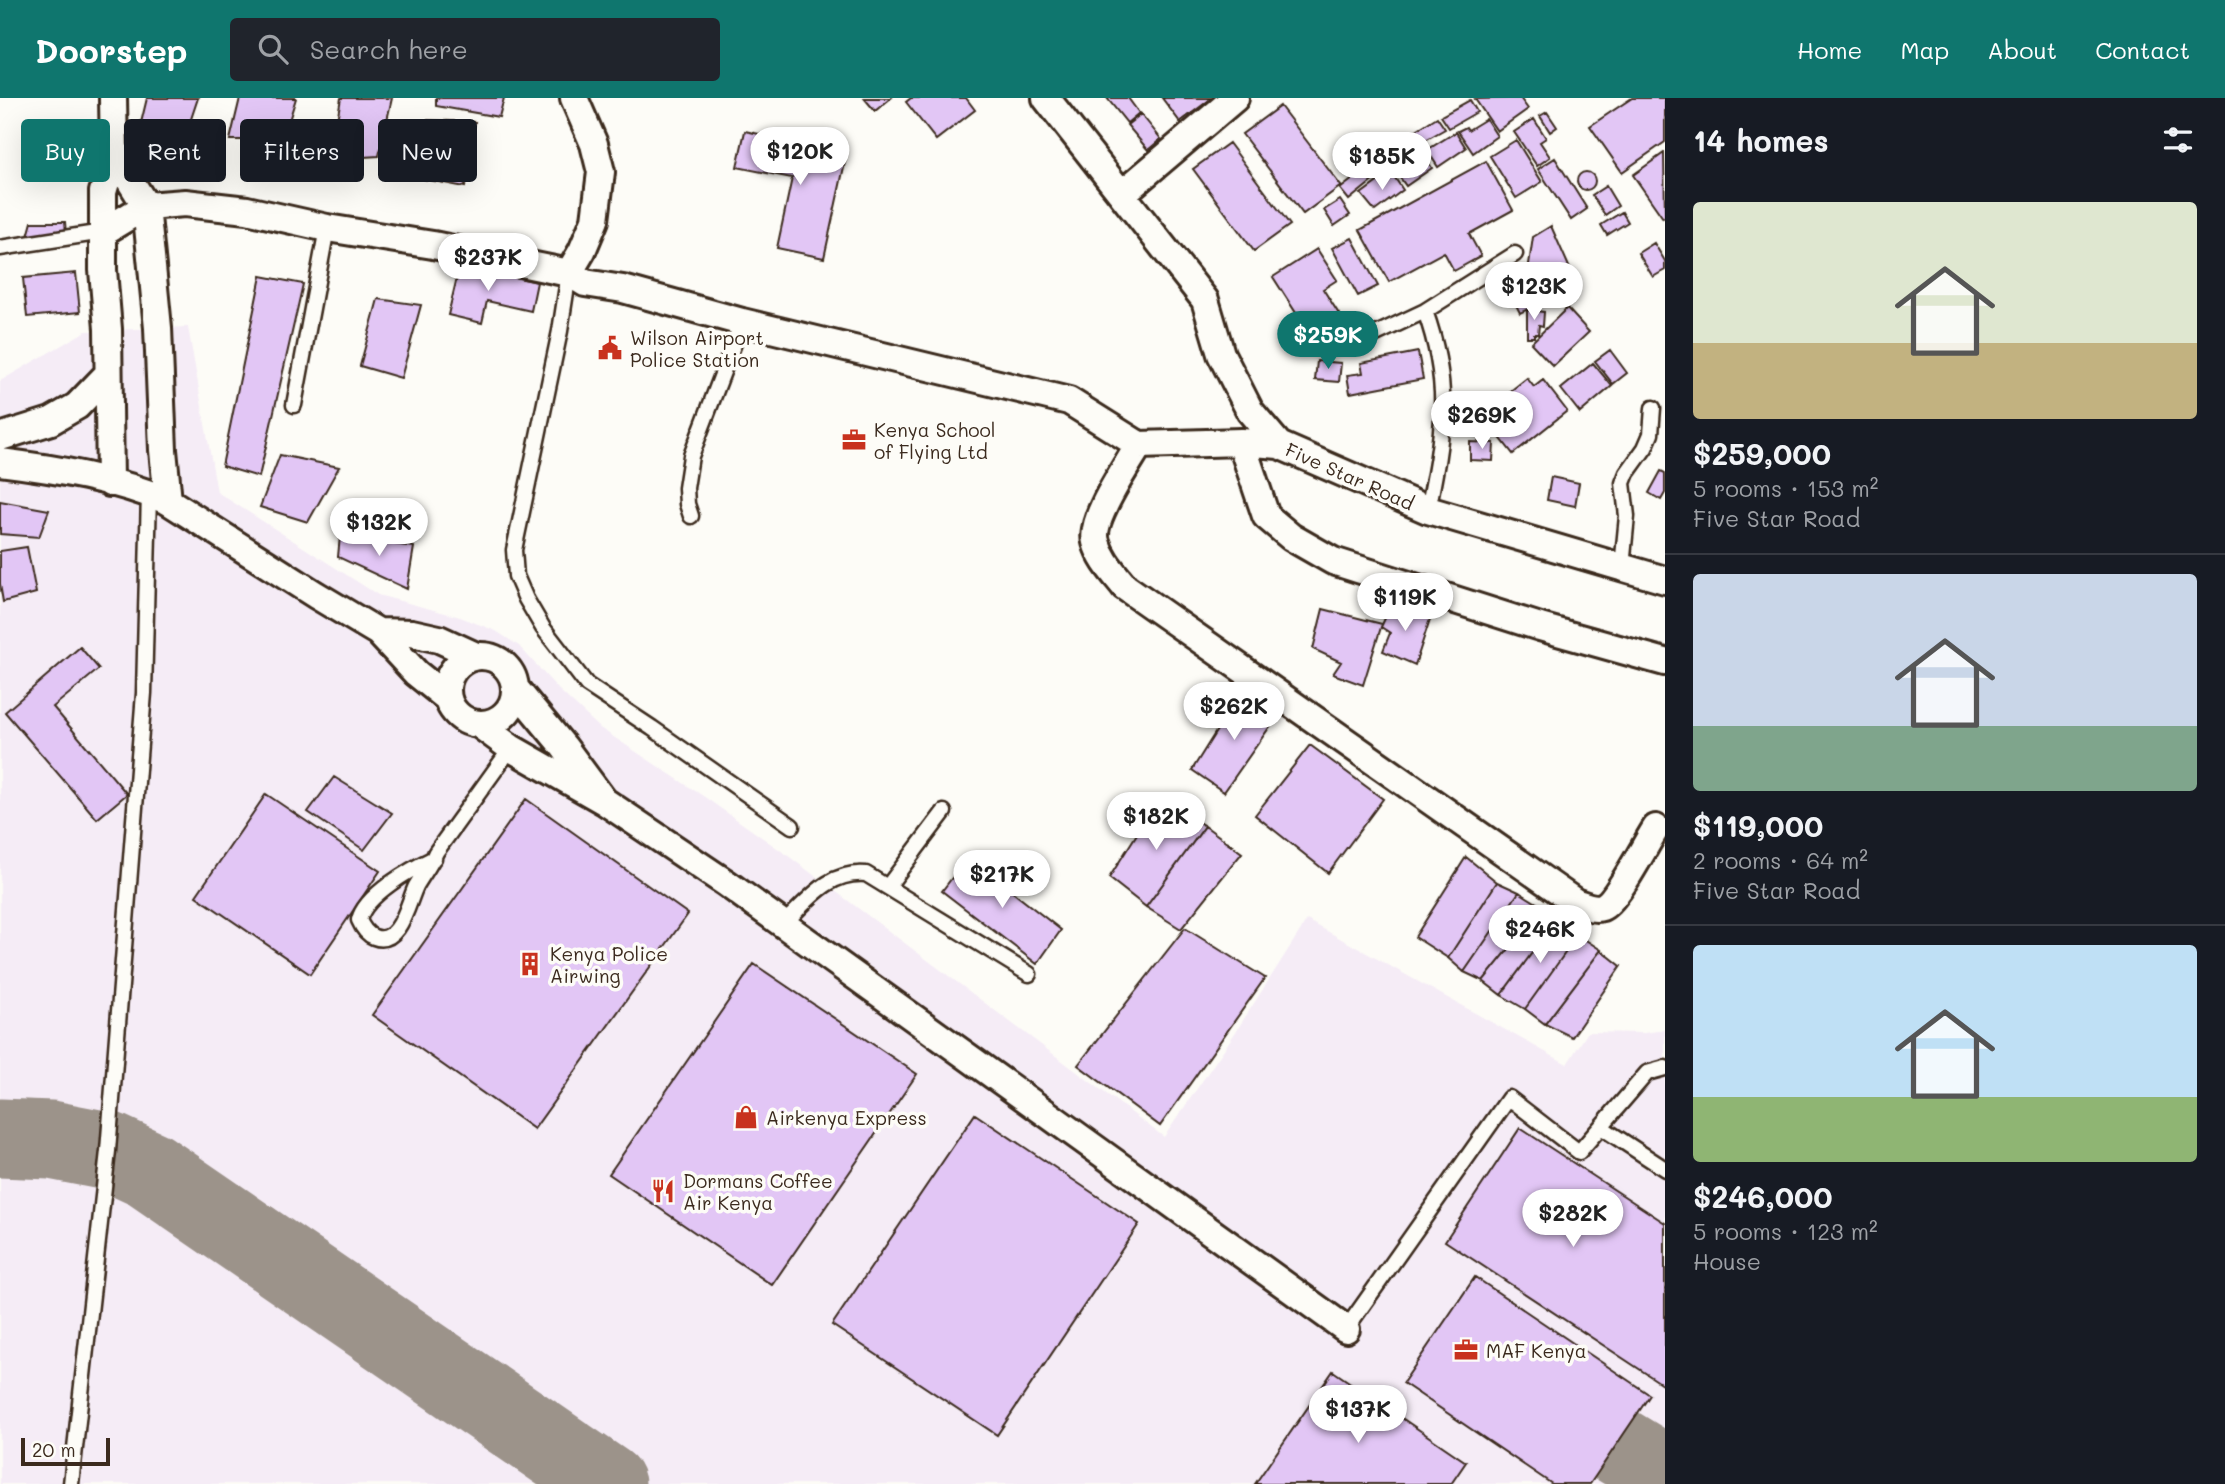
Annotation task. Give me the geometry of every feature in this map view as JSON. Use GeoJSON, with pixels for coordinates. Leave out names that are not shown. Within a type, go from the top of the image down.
{"type":"FeatureCollection","features":[{"type":"Feature","properties":{"kind":"street"},"geometry":{"type":"LineString","coordinates":[[110,483],[103,192],[114,155],[113,98]]}},
{"type":"Feature","properties":{"kind":"street"},"geometry":{"type":"LineString","coordinates":[[569,273],[595,220],[601,172],[594,144],[574,98]]}},
{"type":"Feature","properties":{"kind":"street","name":"Five Star Road"},"geometry":{"type":"LineString","coordinates":[[1046,98],[1205,300],[1227,366],[1250,411],[1279,445],[1428,510],[1665,580]]}},
{"type":"Feature","properties":{"kind":"street"},"geometry":{"type":"LineString","coordinates":[[1122,194],[1235,98]]}},
{"type":"Feature","properties":{"kind":"street"},"geometry":{"type":"LineString","coordinates":[[114,155],[146,206],[158,328],[163,450],[158,497]]}},
{"type":"Feature","properties":{"kind":"street"},"geometry":{"type":"LineString","coordinates":[[103,232],[146,206],[185,203],[247,211],[569,273],[585,284],[623,289],[741,321],[1069,401],[1139,445],[1241,442],[1279,445]]}},
{"type":"Feature","properties":{"kind":"street"},"geometry":{"type":"LineString","coordinates":[[0,437],[51,421],[77,406],[108,374]]}},
{"type":"Feature","properties":{"kind":"street"},"geometry":{"type":"LineString","coordinates":[[1241,442],[1266,516],[1291,537],[1333,561],[1540,627],[1665,662]]}},
{"type":"Feature","properties":{"kind":"street"},"geometry":{"type":"LineString","coordinates":[[1139,445],[1096,522],[1095,540],[1104,561],[1125,587],[1575,902],[1592,908],[1606,905],[1618,891],[1656,828]]}},
{"type":"Feature","properties":{"kind":"street"},"geometry":{"type":"LineString","coordinates":[[0,462],[39,467],[158,497],[378,632],[416,673],[447,698]]}},
{"type":"Feature","properties":{"kind":"street"},"geometry":{"type":"LineString","coordinates":[[378,632],[412,633],[439,639],[476,656],[498,661],[513,677],[514,700],[501,718],[480,725]]}},
{"type":"Feature","properties":{"kind":"street"},"geometry":{"type":"LineString","coordinates":[[476,656],[456,667],[449,676],[447,698],[459,717],[480,725],[511,748],[604,801],[694,861],[1346,1329]]}},
{"type":"Feature","properties":{"kind":"street"},"geometry":{"type":"LineString","coordinates":[[515,688],[604,801]]}},
{"type":"Feature","properties":{"kind":"lane"},"geometry":{"type":"LineString","coordinates":[[294,405],[327,228]]}},
{"type":"Feature","properties":{"kind":"lane"},"geometry":{"type":"LineString","coordinates":[[0,248],[103,232]]}},
{"type":"Feature","properties":{"kind":"lane"},"geometry":{"type":"LineString","coordinates":[[1357,343],[1425,311],[1515,254]]}},
{"type":"Feature","properties":{"kind":"lane"},"geometry":{"type":"LineString","coordinates":[[569,273],[560,331],[514,550],[516,576],[542,628],[587,685],[652,727],[792,826]]}},
{"type":"Feature","properties":{"kind":"lane"},"geometry":{"type":"LineString","coordinates":[[1425,311],[1440,359],[1443,397],[1443,435],[1428,510]]}},
{"type":"Feature","properties":{"kind":"lane"},"geometry":{"type":"LineString","coordinates":[[691,516],[686,488],[691,456],[741,321]]}},
{"type":"Feature","properties":{"kind":"lane"},"geometry":{"type":"LineString","coordinates":[[1622,567],[1628,516],[1623,483],[1651,434],[1653,408]]}},
{"type":"Feature","properties":{"kind":"lane"},"geometry":{"type":"LineString","coordinates":[[71,1484],[108,1152],[158,497]]}},
{"type":"Feature","properties":{"kind":"lane"},"geometry":{"type":"LineString","coordinates":[[434,858],[405,872],[368,906],[359,920],[366,932],[373,937],[384,938],[398,927],[415,888],[511,748]]}},
{"type":"Feature","properties":{"kind":"lane"},"geometry":{"type":"LineString","coordinates":[[888,887],[944,812]]}},
{"type":"Feature","properties":{"kind":"lane"},"geometry":{"type":"LineString","coordinates":[[783,924],[830,880],[851,873],[866,874],[1029,974]]}},
{"type":"Feature","properties":{"kind":"lane"},"geometry":{"type":"LineString","coordinates":[[1346,1329],[1509,1098],[1579,1152],[1647,1073],[1665,1068]]}},
{"type":"Feature","properties":{"kind":"lane"},"geometry":{"type":"LineString","coordinates":[[1601,1127],[1665,1168]]}},
{"type":"Feature","properties":{"kind":"shaded area"},"geometry":{"type":"Polygon","coordinates":[[[188,327],[217,492],[378,595],[460,617],[496,631],[519,646],[559,690],[600,728],[787,855],[1164,1137],[1307,920],[1567,1064],[1588,1032],[1644,1033],[1665,1030],[1665,1484],[0,1484],[0,381],[86,331],[188,327]]]}},
{"type":"Feature","properties":{"kind":"building"},"geometry":{"type":"Polygon","coordinates":[[[147,98],[198,98],[191,119],[142,119],[147,98]]]}},
{"type":"Feature","properties":{"kind":"building"},"geometry":{"type":"Polygon","coordinates":[[[240,98],[296,98],[290,119],[240,119],[240,140],[230,140],[240,98]]]}},
{"type":"Feature","properties":{"kind":"building"},"geometry":{"type":"Polygon","coordinates":[[[341,98],[392,98],[387,119],[378,119],[378,156],[364,157],[364,119],[337,119],[341,98]]]}},
{"type":"Feature","properties":{"kind":"building"},"geometry":{"type":"Polygon","coordinates":[[[436,98],[504,98],[499,117],[436,106],[436,98]]]}},
{"type":"Feature","properties":{"kind":"building"},"geometry":{"type":"Polygon","coordinates":[[[864,98],[891,98],[875,111],[864,98]]]}},
{"type":"Feature","properties":{"kind":"building"},"geometry":{"type":"Polygon","coordinates":[[[911,98],[966,98],[975,110],[936,140],[906,102],[911,98]]]}},
{"type":"Feature","properties":{"kind":"building"},"geometry":{"type":"Polygon","coordinates":[[[1107,98],[1128,98],[1139,113],[1127,123],[1107,98]]]}},
{"type":"Feature","properties":{"kind":"building"},"geometry":{"type":"Polygon","coordinates":[[[1162,98],[1212,98],[1180,122],[1162,98]]]}},
{"type":"Feature","properties":{"kind":"building"},"geometry":{"type":"Polygon","coordinates":[[[1520,98],[1528,109],[1497,131],[1475,99],[1520,98]]]}},
{"type":"Feature","properties":{"kind":"building"},"geometry":{"type":"Polygon","coordinates":[[[1632,98],[1665,98],[1665,142],[1622,172],[1590,126],[1632,98]]]}},
{"type":"Feature","properties":{"kind":"building"},"geometry":{"type":"Polygon","coordinates":[[[1470,100],[1477,112],[1449,128],[1441,116],[1470,100]]]}},
{"type":"Feature","properties":{"kind":"building"},"geometry":{"type":"Polygon","coordinates":[[[1280,106],[1341,186],[1303,214],[1242,134],[1280,106]]]}},
{"type":"Feature","properties":{"kind":"building"},"geometry":{"type":"Polygon","coordinates":[[[1547,112],[1557,127],[1550,132],[1540,116],[1547,112]]]}},
{"type":"Feature","properties":{"kind":"building"},"geometry":{"type":"Polygon","coordinates":[[[1141,114],[1161,139],[1148,150],[1127,125],[1141,114]]]}},
{"type":"Feature","properties":{"kind":"building"},"geometry":{"type":"Polygon","coordinates":[[[1437,117],[1445,129],[1420,143],[1413,132],[1437,117]]]}},
{"type":"Feature","properties":{"kind":"building"},"geometry":{"type":"Polygon","coordinates":[[[1486,119],[1497,136],[1473,153],[1458,131],[1466,127],[1468,130],[1486,119]]]}},
{"type":"Feature","properties":{"kind":"building"},"geometry":{"type":"Polygon","coordinates":[[[1534,119],[1546,138],[1540,142],[1550,157],[1537,166],[1514,132],[1534,119]]]}},
{"type":"Feature","properties":{"kind":"building"},"geometry":{"type":"Polygon","coordinates":[[[745,131],[847,153],[824,258],[777,248],[792,178],[737,167],[745,131]]]}},
{"type":"Feature","properties":{"kind":"building"},"geometry":{"type":"Polygon","coordinates":[[[1456,132],[1466,148],[1438,167],[1427,150],[1456,132]]]}},
{"type":"Feature","properties":{"kind":"building"},"geometry":{"type":"Polygon","coordinates":[[[1516,140],[1542,182],[1516,198],[1490,156],[1516,140]]]}},
{"type":"Feature","properties":{"kind":"building"},"geometry":{"type":"Polygon","coordinates":[[[1229,143],[1290,225],[1254,251],[1193,169],[1229,143]]]}},
{"type":"Feature","properties":{"kind":"building"},"geometry":{"type":"Polygon","coordinates":[[[1421,151],[1432,168],[1406,186],[1394,169],[1421,151]]]}},
{"type":"Feature","properties":{"kind":"building"},"geometry":{"type":"Polygon","coordinates":[[[1664,153],[1665,216],[1663,218],[1633,175],[1664,153]]]}},
{"type":"Feature","properties":{"kind":"building"},"geometry":{"type":"Polygon","coordinates":[[[1555,158],[1587,209],[1571,220],[1538,169],[1555,158]]]}},
{"type":"Feature","properties":{"kind":"building"},"geometry":{"type":"Polygon","coordinates":[[[1486,161],[1513,210],[1469,234],[1481,256],[1454,271],[1444,252],[1389,282],[1360,230],[1486,161]]]}},
{"type":"Feature","properties":{"kind":"building"},"geometry":{"type":"Polygon","coordinates":[[[1371,165],[1380,175],[1349,200],[1340,189],[1371,165]]]}},
{"type":"Feature","properties":{"kind":"building"},"geometry":{"type":"Polygon","coordinates":[[[1391,172],[1403,190],[1375,211],[1361,194],[1391,172]]]}},
{"type":"Feature","properties":{"kind":"building"},"geometry":{"type":"Polygon","coordinates":[[[1582,172],[1590,172],[1595,181],[1593,188],[1582,190],[1577,185],[1577,177],[1582,172]]]}},
{"type":"Feature","properties":{"kind":"building"},"geometry":{"type":"Polygon","coordinates":[[[439,182],[466,182],[465,187],[439,182]]]}},
{"type":"Feature","properties":{"kind":"building"},"geometry":{"type":"Polygon","coordinates":[[[1606,186],[1618,206],[1605,215],[1592,195],[1606,186]]]}},
{"type":"Feature","properties":{"kind":"building"},"geometry":{"type":"Polygon","coordinates":[[[1340,200],[1350,215],[1334,226],[1324,210],[1340,200]]]}},
{"type":"Feature","properties":{"kind":"building"},"geometry":{"type":"Polygon","coordinates":[[[1622,212],[1628,222],[1607,235],[1601,225],[1622,212]]]}},
{"type":"Feature","properties":{"kind":"building"},"geometry":{"type":"Polygon","coordinates":[[[32,222],[65,222],[66,234],[27,240],[32,222]]]}},
{"type":"Feature","properties":{"kind":"building"},"geometry":{"type":"Polygon","coordinates":[[[1551,226],[1574,278],[1527,278],[1533,237],[1551,226]]]}},
{"type":"Feature","properties":{"kind":"building"},"geometry":{"type":"Polygon","coordinates":[[[1352,238],[1378,286],[1358,296],[1332,248],[1352,238]]]}},
{"type":"Feature","properties":{"kind":"building"},"geometry":{"type":"Polygon","coordinates":[[[1654,243],[1665,261],[1665,270],[1653,277],[1638,253],[1654,243]]]}},
{"type":"Feature","properties":{"kind":"building"},"geometry":{"type":"Polygon","coordinates":[[[1317,249],[1337,280],[1323,289],[1353,336],[1323,355],[1273,277],[1317,249]]]}},
{"type":"Feature","properties":{"kind":"building"},"geometry":{"type":"Polygon","coordinates":[[[460,265],[537,282],[531,311],[487,301],[482,323],[448,315],[460,265]]]}},
{"type":"Feature","properties":{"kind":"building"},"geometry":{"type":"Polygon","coordinates":[[[76,273],[80,312],[27,317],[23,278],[76,273]]]}},
{"type":"Feature","properties":{"kind":"building"},"geometry":{"type":"Polygon","coordinates":[[[261,276],[303,284],[259,477],[222,466],[261,276]]]}},
{"type":"Feature","properties":{"kind":"building"},"geometry":{"type":"Polygon","coordinates":[[[1542,282],[1550,298],[1520,313],[1512,297],[1542,282]]]}},
{"type":"Feature","properties":{"kind":"building"},"geometry":{"type":"Polygon","coordinates":[[[378,299],[421,305],[401,378],[360,366],[378,299]]]}},
{"type":"Feature","properties":{"kind":"building"},"geometry":{"type":"Polygon","coordinates":[[[1567,308],[1589,332],[1553,366],[1531,343],[1567,308]]]}},
{"type":"Feature","properties":{"kind":"building"},"geometry":{"type":"Polygon","coordinates":[[[1527,310],[1544,312],[1543,326],[1539,325],[1538,334],[1534,334],[1534,337],[1527,337],[1527,310]]]}},
{"type":"Feature","properties":{"kind":"building"},"geometry":{"type":"Polygon","coordinates":[[[1610,350],[1627,373],[1613,384],[1595,361],[1610,350]]]}},
{"type":"Feature","properties":{"kind":"building"},"geometry":{"type":"Polygon","coordinates":[[[1418,352],[1423,379],[1350,393],[1347,375],[1363,373],[1361,363],[1418,352]]]}},
{"type":"Feature","properties":{"kind":"building"},"geometry":{"type":"Polygon","coordinates":[[[1317,361],[1341,363],[1339,382],[1315,380],[1317,361]]]}},
{"type":"Feature","properties":{"kind":"building"},"geometry":{"type":"Polygon","coordinates":[[[1593,363],[1612,386],[1580,413],[1561,389],[1593,363]]]}},
{"type":"Feature","properties":{"kind":"building"},"geometry":{"type":"Polygon","coordinates":[[[1527,378],[1534,387],[1543,380],[1567,411],[1513,454],[1487,421],[1509,405],[1503,397],[1527,378]]]}},
{"type":"Feature","properties":{"kind":"building"},"geometry":{"type":"Polygon","coordinates":[[[1470,442],[1494,443],[1493,461],[1470,460],[1470,442]]]}},
{"type":"Feature","properties":{"kind":"building"},"geometry":{"type":"Polygon","coordinates":[[[280,455],[339,467],[308,522],[260,507],[280,455]]]}},
{"type":"Feature","properties":{"kind":"building"},"geometry":{"type":"Polygon","coordinates":[[[1661,471],[1665,473],[1665,493],[1661,500],[1649,493],[1661,471]]]}},
{"type":"Feature","properties":{"kind":"building"},"geometry":{"type":"Polygon","coordinates":[[[1551,477],[1579,483],[1575,506],[1547,500],[1551,477]]]}},
{"type":"Feature","properties":{"kind":"building"},"geometry":{"type":"Polygon","coordinates":[[[0,501],[49,510],[39,537],[0,534],[0,501]]]}},
{"type":"Feature","properties":{"kind":"building"},"geometry":{"type":"Polygon","coordinates":[[[340,536],[414,547],[407,589],[338,557],[340,536]]]}},
{"type":"Feature","properties":{"kind":"building"},"geometry":{"type":"Polygon","coordinates":[[[27,547],[36,593],[3,602],[0,551],[27,547]]]}},
{"type":"Feature","properties":{"kind":"building"},"geometry":{"type":"Polygon","coordinates":[[[1392,603],[1430,619],[1415,665],[1383,651],[1390,633],[1381,627],[1392,603]]]}},
{"type":"Feature","properties":{"kind":"building"},"geometry":{"type":"Polygon","coordinates":[[[1323,609],[1382,624],[1363,685],[1333,674],[1341,662],[1313,649],[1323,609]]]}},
{"type":"Feature","properties":{"kind":"building"},"geometry":{"type":"Polygon","coordinates":[[[80,647],[99,669],[53,707],[127,794],[97,819],[5,712],[80,647]]]}},
{"type":"Feature","properties":{"kind":"building"},"geometry":{"type":"Polygon","coordinates":[[[1240,693],[1278,715],[1224,792],[1192,770],[1240,693]]]}},
{"type":"Feature","properties":{"kind":"building"},"geometry":{"type":"Polygon","coordinates":[[[1310,745],[1383,799],[1328,873],[1255,815],[1310,745]]]}},
{"type":"Feature","properties":{"kind":"building"},"geometry":{"type":"Polygon","coordinates":[[[334,777],[392,813],[364,850],[308,812],[334,777]]]}},
{"type":"Feature","properties":{"kind":"building"},"geometry":{"type":"Polygon","coordinates":[[[266,794],[380,871],[310,974],[196,896],[266,794]]]}},
{"type":"Feature","properties":{"kind":"building","name":"Kenya Police Airwing"},"geometry":{"type":"Polygon","coordinates":[[[526,799],[688,914],[534,1129],[372,1015],[526,799]]]}},
{"type":"Feature","properties":{"kind":"building"},"geometry":{"type":"Polygon","coordinates":[[[1159,799],[1205,826],[1146,907],[1109,878],[1159,799]]]}},
{"type":"Feature","properties":{"kind":"building"},"geometry":{"type":"Polygon","coordinates":[[[1205,826],[1242,853],[1181,929],[1146,907],[1205,826]]]}},
{"type":"Feature","properties":{"kind":"building"},"geometry":{"type":"Polygon","coordinates":[[[968,857],[1061,930],[1037,964],[942,891],[968,857]]]}},
{"type":"Feature","properties":{"kind":"building"},"geometry":{"type":"Polygon","coordinates":[[[1466,857],[1497,882],[1448,958],[1415,937],[1466,857]]]}},
{"type":"Feature","properties":{"kind":"building"},"geometry":{"type":"Polygon","coordinates":[[[1497,882],[1519,892],[1464,972],[1448,958],[1497,882]]]}},
{"type":"Feature","properties":{"kind":"building"},"geometry":{"type":"Polygon","coordinates":[[[1519,892],[1543,907],[1483,981],[1464,972],[1519,892]]]}},
{"type":"Feature","properties":{"kind":"building"},"geometry":{"type":"Polygon","coordinates":[[[1543,907],[1557,919],[1501,995],[1483,981],[1543,907]]]}},
{"type":"Feature","properties":{"kind":"building"},"geometry":{"type":"Polygon","coordinates":[[[1557,919],[1578,935],[1525,1009],[1501,995],[1557,919]]]}},
{"type":"Feature","properties":{"kind":"building"},"geometry":{"type":"Polygon","coordinates":[[[1185,928],[1265,978],[1160,1126],[1078,1065],[1185,928]]]}},
{"type":"Feature","properties":{"kind":"building"},"geometry":{"type":"Polygon","coordinates":[[[1578,935],[1601,950],[1545,1024],[1525,1009],[1578,935]]]}},
{"type":"Feature","properties":{"kind":"building"},"geometry":{"type":"Polygon","coordinates":[[[1601,950],[1621,966],[1572,1037],[1545,1024],[1601,950]]]}},
{"type":"Feature","properties":{"kind":"building"},"geometry":{"type":"Polygon","coordinates":[[[754,964],[917,1074],[772,1285],[609,1174],[754,964]]]}},
{"type":"Feature","properties":{"kind":"building"},"geometry":{"type":"Polygon","coordinates":[[[975,1114],[1139,1224],[997,1435],[832,1325],[975,1114]]]}},
{"type":"Feature","properties":{"kind":"building"},"geometry":{"type":"Polygon","coordinates":[[[1520,1128],[1665,1223],[1665,1386],[1445,1241],[1520,1128]]]}},
{"type":"Feature","properties":{"kind":"building"},"geometry":{"type":"Polygon","coordinates":[[[1475,1277],[1650,1395],[1590,1484],[1552,1484],[1403,1383],[1475,1277]]]}},
{"type":"Feature","properties":{"kind":"building"},"geometry":{"type":"Polygon","coordinates":[[[1333,1371],[1466,1462],[1451,1484],[1255,1484],[1333,1371]]]}},
{"type":"Feature","properties":{"kind":"taxiway"},"geometry":{"type":"LineString","coordinates":[[0,1138],[51,1140],[108,1151],[149,1170],[606,1484]]}},
{"type":"Feature","properties":{"kind":"taxiway"},"geometry":{"type":"LineString","coordinates":[[1616,1445],[1665,1475]]}},
{"type":"Feature","properties":{"kind":"place","name":"Wilson Airport Police Station"},"geometry":{"type":"Point","coordinates":[610,348]}},
{"type":"Feature","properties":{"kind":"place","name":"Kenya School of Flying Ltd"},"geometry":{"type":"Point","coordinates":[854,440]}},
{"type":"Feature","properties":{"kind":"place","name":"Kenya Police Airwing"},"geometry":{"type":"Point","coordinates":[530,964]}},
{"type":"Feature","properties":{"kind":"place","name":"Airkenya Express"},"geometry":{"type":"Point","coordinates":[746,1117]}},
{"type":"Feature","properties":{"kind":"place","name":"Dormans Coffee Air Kenya"},"geometry":{"type":"Point","coordinates":[663,1191]}},
{"type":"Feature","properties":{"kind":"place","name":"MAF Kenya"},"geometry":{"type":"Point","coordinates":[1466,1350]}}]}
